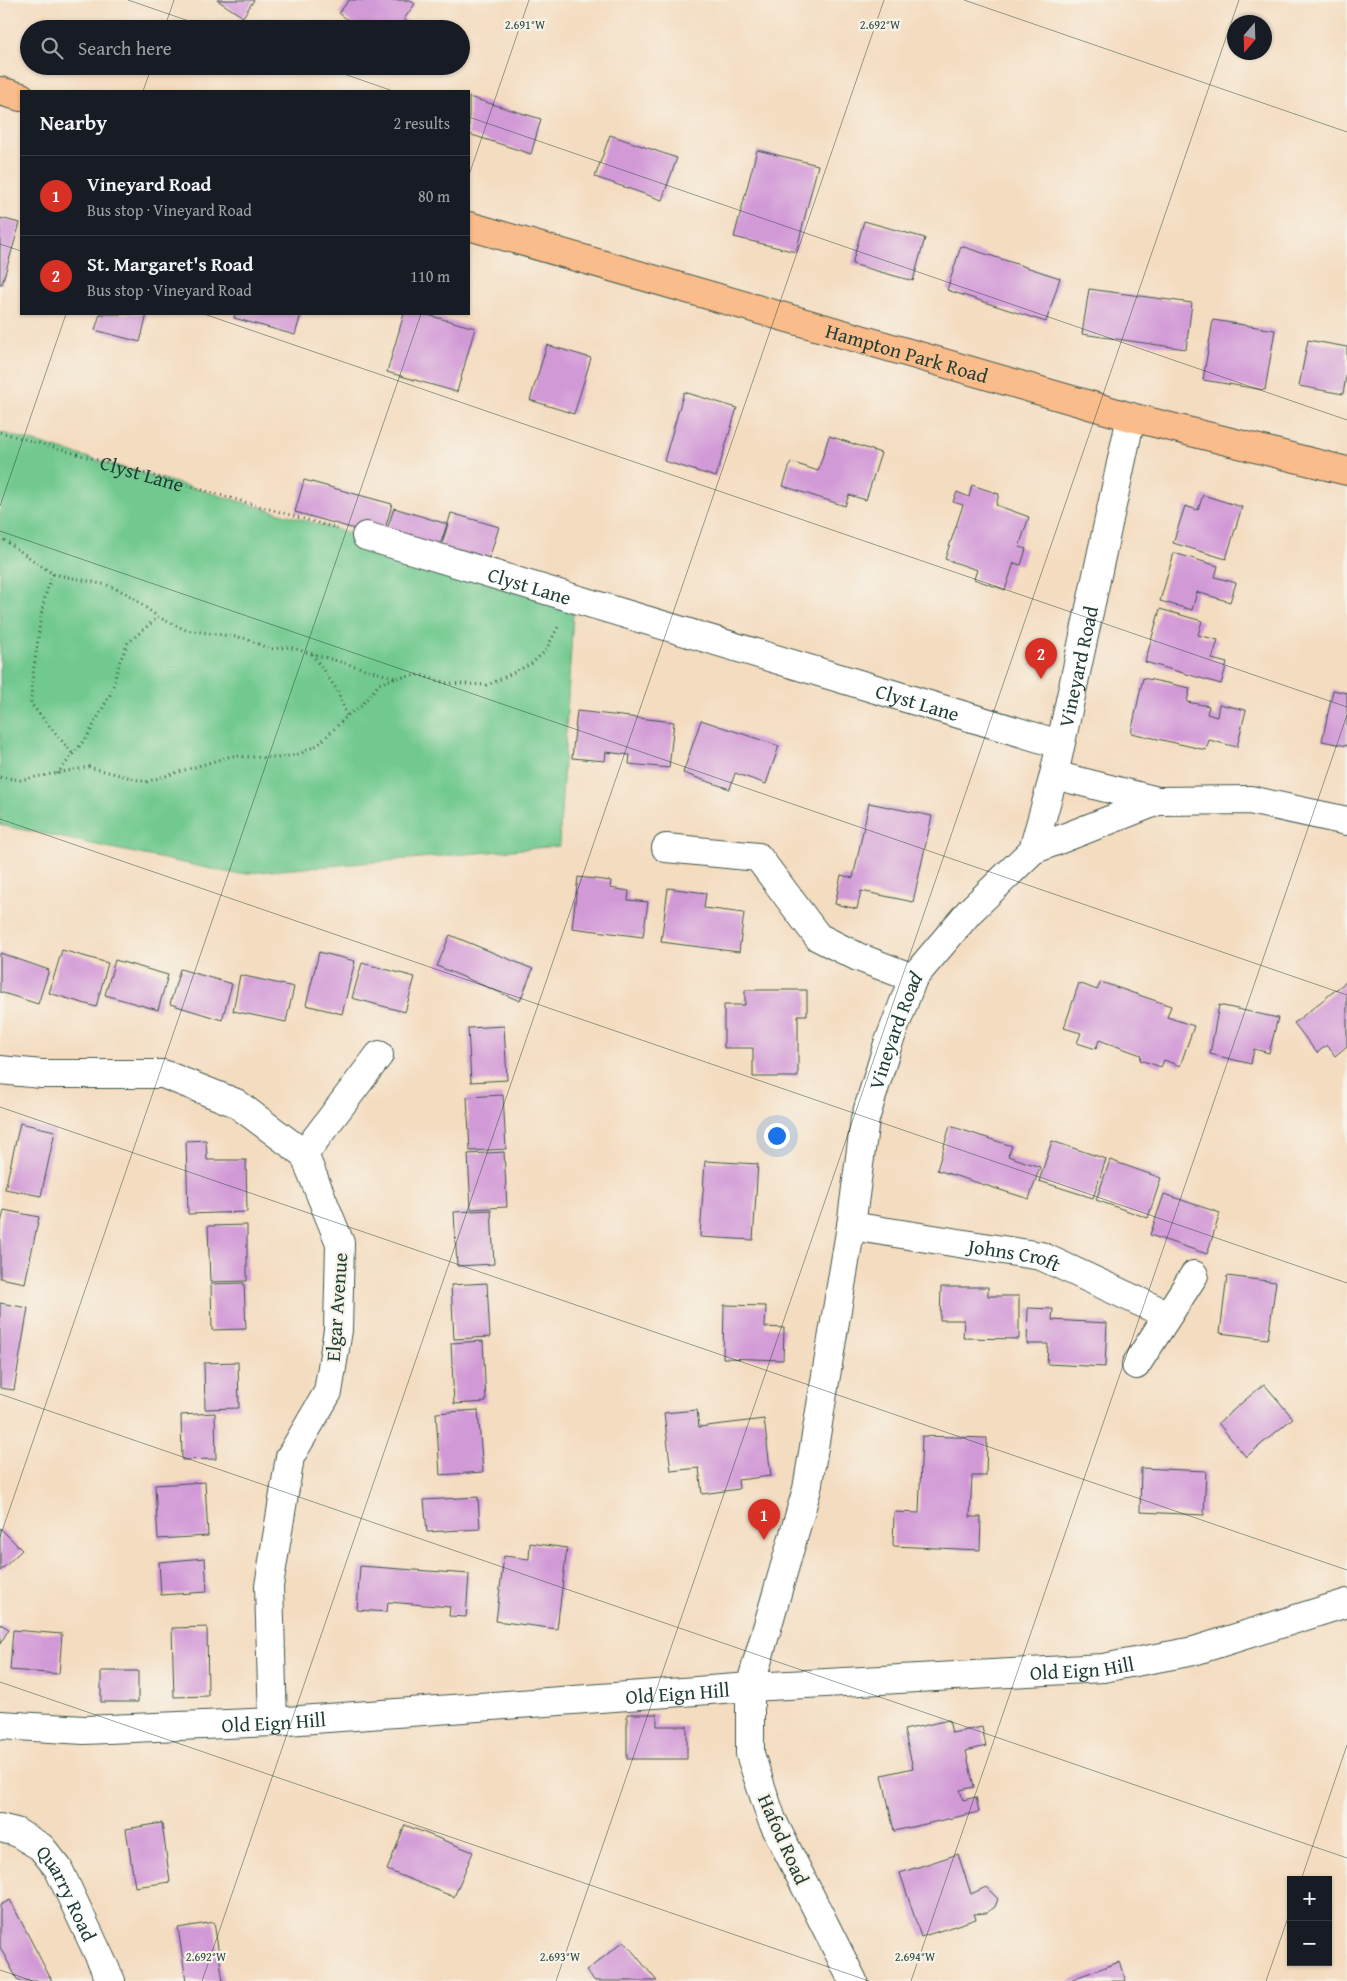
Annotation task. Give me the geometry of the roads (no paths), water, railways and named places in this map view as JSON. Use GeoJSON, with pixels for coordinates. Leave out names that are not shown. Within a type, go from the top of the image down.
{"type":"FeatureCollection","features":[{"type":"Feature","properties":{"kind":"main road"},"geometry":{"type":"LineString","coordinates":[[0,91],[20,97]]}},
{"type":"Feature","properties":{"kind":"main road","name":"Hampton Park Road"},"geometry":{"type":"LineString","coordinates":[[470,226],[1131,417],[1347,471]]}},
{"type":"Feature","properties":{"kind":"street","name":"Vineyard Road"},"geometry":{"type":"LineString","coordinates":[[750,1687],[807,1489],[851,1226],[865,1119],[886,1047],[913,978],[969,912],[1033,850],[1054,775],[1059,744],[1131,417]]}},
{"type":"Feature","properties":{"kind":"street","name":"Clyst Lane"},"geometry":{"type":"LineString","coordinates":[[366,536],[1059,744]]}},
{"type":"Feature","properties":{"kind":"street"},"geometry":{"type":"LineString","coordinates":[[1054,775],[1158,801],[1250,800],[1347,822]]}},
{"type":"Feature","properties":{"kind":"street"},"geometry":{"type":"LineString","coordinates":[[1033,850],[1158,801]]}},
{"type":"Feature","properties":{"kind":"street"},"geometry":{"type":"LineString","coordinates":[[666,848],[758,856],[818,937],[858,956],[913,978]]}},
{"type":"Feature","properties":{"kind":"street"},"geometry":{"type":"LineString","coordinates":[[0,1070],[42,1074],[164,1074],[236,1103],[304,1154],[379,1055]]}},
{"type":"Feature","properties":{"kind":"street","name":"Elgar Avenue"},"geometry":{"type":"LineString","coordinates":[[273,1722],[269,1586],[290,1457],[328,1392],[338,1330],[340,1243],[304,1154]]}},
{"type":"Feature","properties":{"kind":"street","name":"Johns Croft"},"geometry":{"type":"LineString","coordinates":[[851,1226],[1041,1256],[1168,1316]]}},
{"type":"Feature","properties":{"kind":"street"},"geometry":{"type":"LineString","coordinates":[[1136,1365],[1194,1275]]}},
{"type":"Feature","properties":{"kind":"street","name":"Old Eign Hill"},"geometry":{"type":"LineString","coordinates":[[0,1724],[84,1730],[273,1722],[750,1687],[1103,1668],[1194,1651],[1347,1603]]}},
{"type":"Feature","properties":{"kind":"street","name":"Hafod Road"},"geometry":{"type":"LineString","coordinates":[[750,1687],[750,1754],[772,1820],[853,1981]]}},
{"type":"Feature","properties":{"kind":"street","name":"Quarry Road"},"geometry":{"type":"LineString","coordinates":[[0,1828],[16,1832],[41,1847],[58,1868],[111,1981]]}},
{"type":"Feature","properties":{"kind":"place","name":"St. Margaret's Road"},"geometry":{"type":"Point","coordinates":[1041,679]}},
{"type":"Feature","properties":{"kind":"place","name":"Vineyard Road"},"geometry":{"type":"Point","coordinates":[764,1540]}}]}
